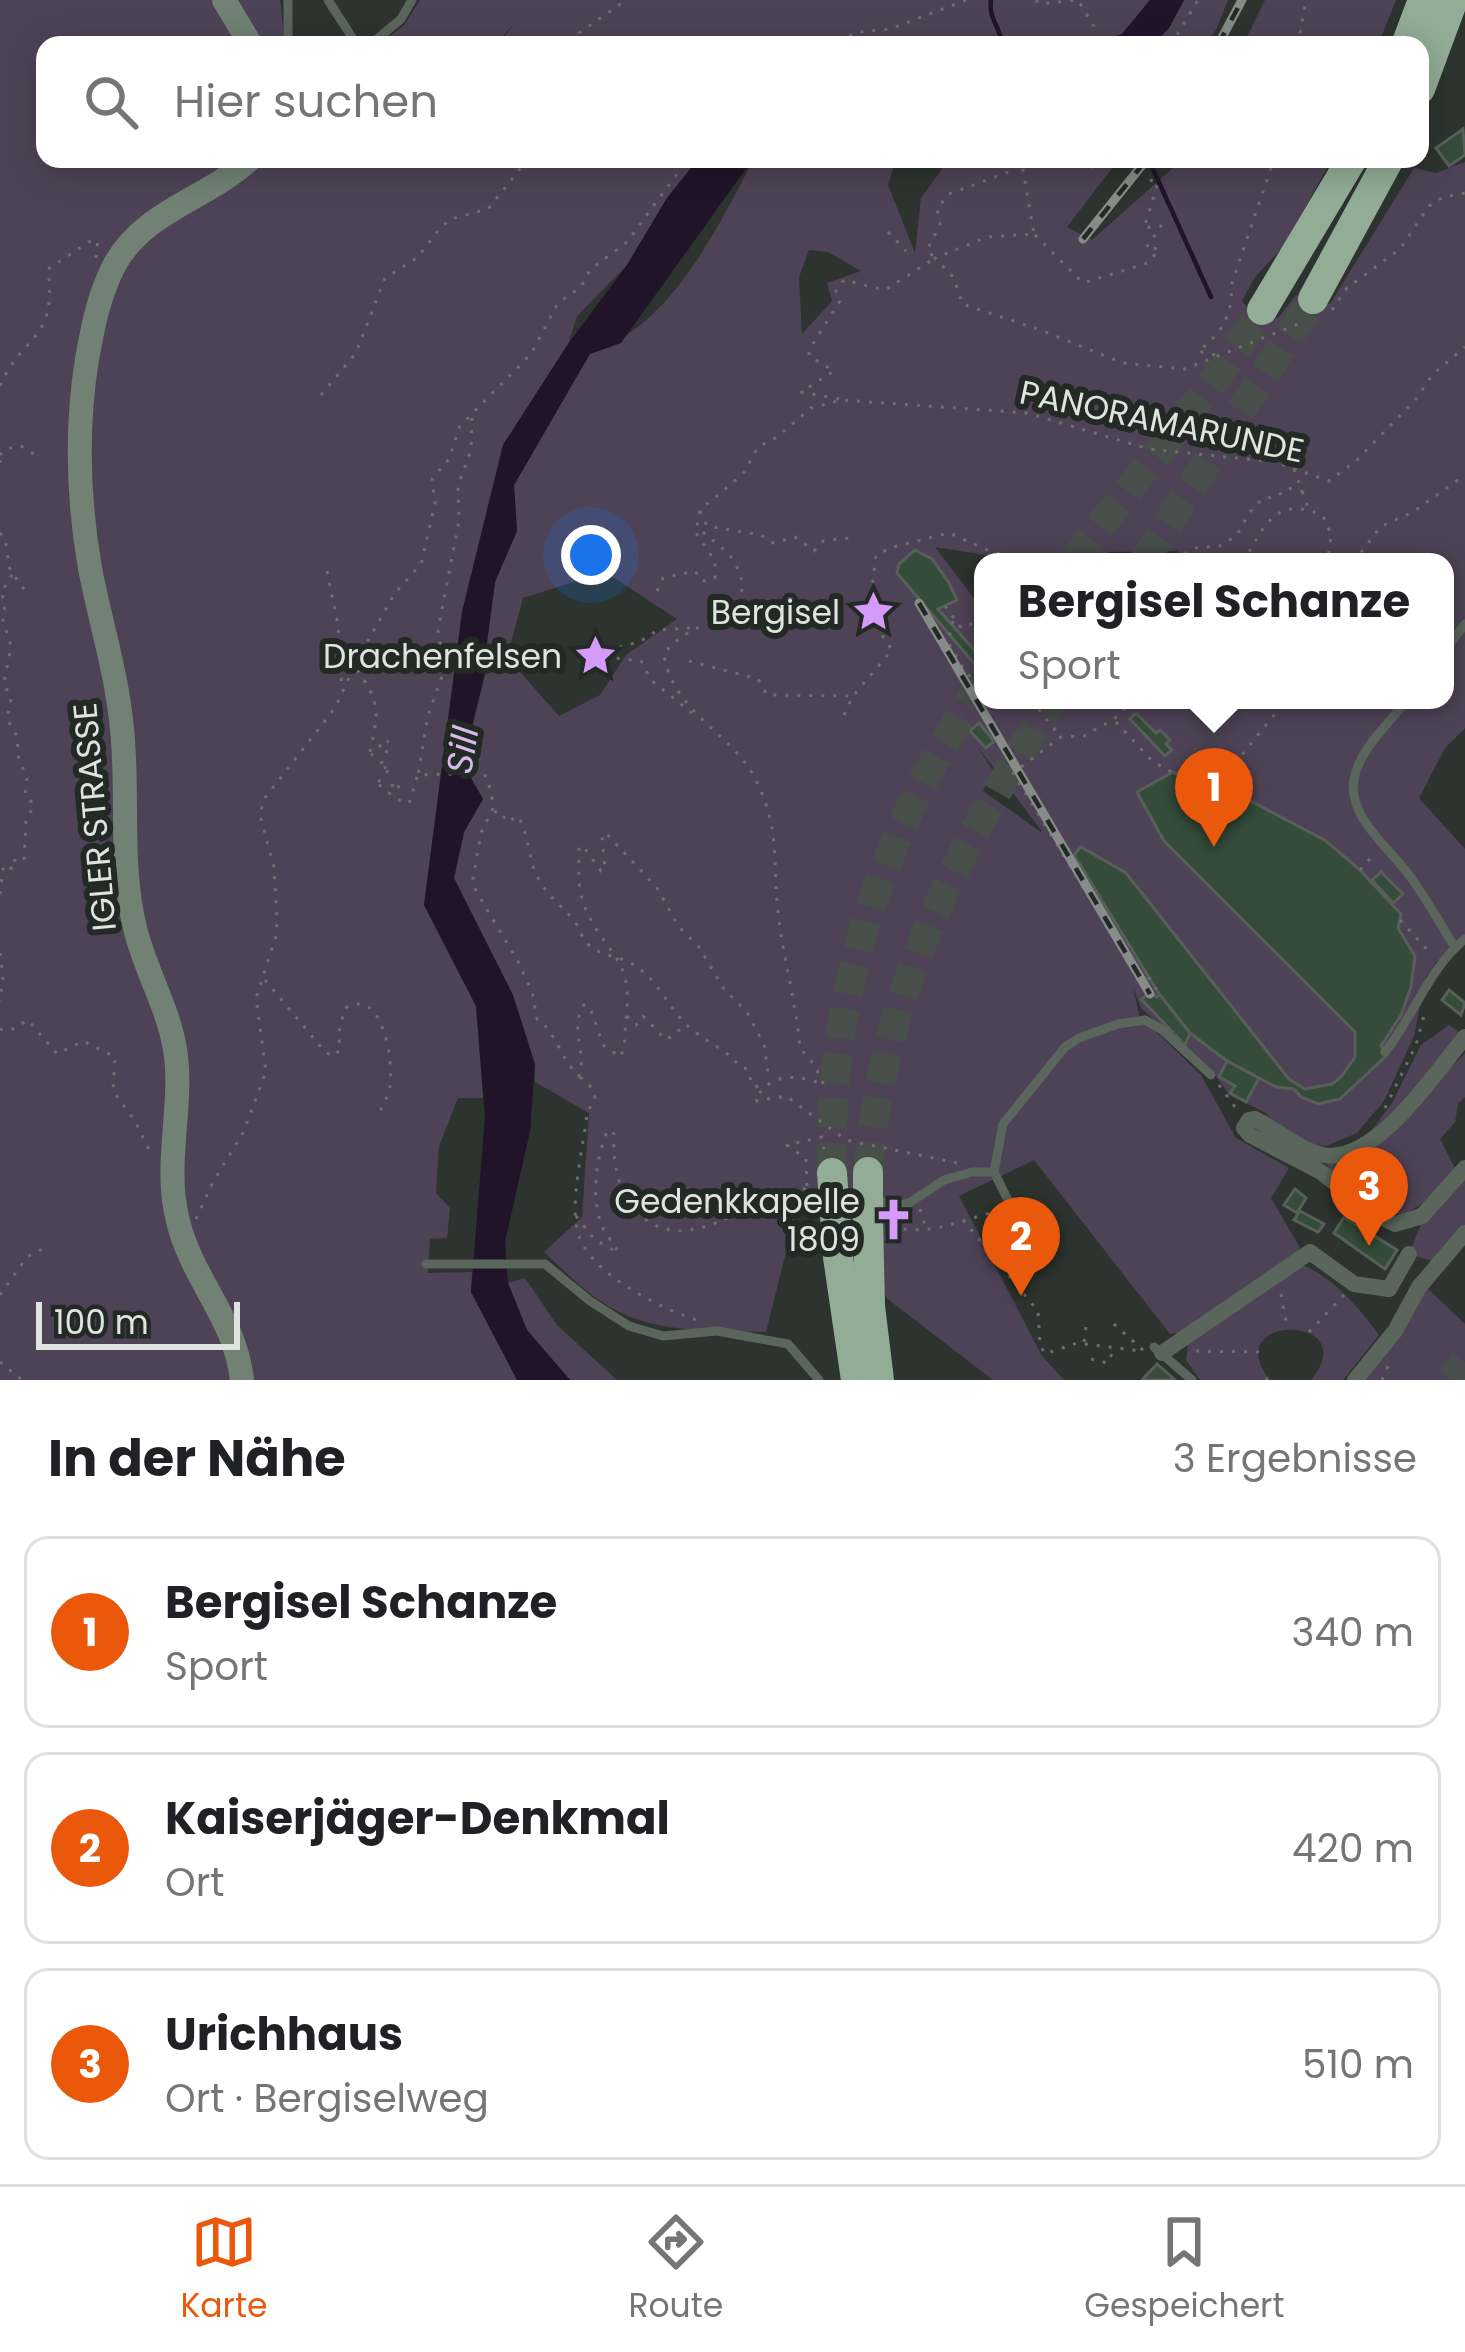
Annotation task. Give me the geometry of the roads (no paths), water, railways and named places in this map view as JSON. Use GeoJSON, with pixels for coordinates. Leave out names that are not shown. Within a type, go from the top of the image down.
{"type":"FeatureCollection","features":[{"type":"Feature","properties":{"kind":"highway"},"geometry":{"type":"LineString","coordinates":[[1410,36],[1424,0]]}},
{"type":"Feature","properties":{"kind":"highway"},"geometry":{"type":"LineString","coordinates":[[1429,69],[1454,15]]}},
{"type":"Feature","properties":{"kind":"highway"},"geometry":{"type":"LineString","coordinates":[[1262,310],[1347,168]]}},
{"type":"Feature","properties":{"kind":"highway"},"geometry":{"type":"LineString","coordinates":[[1320,309],[1385,168]]}},
{"type":"Feature","properties":{"kind":"highway"},"geometry":{"type":"LineString","coordinates":[[819,1180],[856,1380]]}},
{"type":"Feature","properties":{"kind":"highway"},"geometry":{"type":"LineString","coordinates":[[868,1196],[870,1306],[879,1380]]}},
{"type":"Feature","properties":{"kind":"main road"},"geometry":{"type":"LineString","coordinates":[[224,0],[246,36]]}},
{"type":"Feature","properties":{"kind":"main road","name":"IGLER STRASSE"},"geometry":{"type":"LineString","coordinates":[[239,168],[157,218],[124,249],[104,287],[82,388],[81,506],[122,724],[128,892],[143,956],[169,1022],[177,1066],[172,1189],[188,1250],[231,1330],[242,1380]]}},
{"type":"Feature","properties":{"kind":"street"},"geometry":{"type":"LineString","coordinates":[[1465,1037],[1367,1145],[1346,1155],[1317,1154],[1260,1121],[1246,1122],[1245,1130],[1321,1172],[1387,1222],[1403,1224],[1426,1212],[1465,1168]]}},
{"type":"Feature","properties":{"kind":"street"},"geometry":{"type":"LineString","coordinates":[[1355,1380],[1395,1331],[1419,1287],[1465,1233]]}},
{"type":"Feature","properties":{"kind":"street"},"geometry":{"type":"LineString","coordinates":[[1157,1350],[1310,1252],[1354,1284],[1389,1288],[1409,1254]]}},
{"type":"Feature","properties":{"kind":"lane"},"geometry":{"type":"LineString","coordinates":[[288,0],[288,36]]}},
{"type":"Feature","properties":{"kind":"lane"},"geometry":{"type":"LineString","coordinates":[[328,0],[351,36]]}},
{"type":"Feature","properties":{"kind":"lane"},"geometry":{"type":"LineString","coordinates":[[380,36],[412,0]]}},
{"type":"Feature","properties":{"kind":"lane"},"geometry":{"type":"LineString","coordinates":[[1400,709],[1360,762],[1354,778],[1356,806],[1410,875],[1454,947]]}},
{"type":"Feature","properties":{"kind":"lane"},"geometry":{"type":"LineString","coordinates":[[1385,1052],[1441,964],[1465,939]]}},
{"type":"Feature","properties":{"kind":"lane"},"geometry":{"type":"LineString","coordinates":[[1012,1208],[990,1171],[1003,1124],[1065,1047],[1118,1024],[1145,1020],[1211,1075]]}},
{"type":"Feature","properties":{"kind":"lane"},"geometry":{"type":"LineString","coordinates":[[868,1196],[896,1206],[944,1180],[990,1171]]}},
{"type":"Feature","properties":{"kind":"lane"},"geometry":{"type":"LineString","coordinates":[[426,1264],[545,1264],[629,1326],[663,1336],[717,1331],[788,1344],[817,1378]]}},
{"type":"Feature","properties":{"kind":"lane"},"geometry":{"type":"LineString","coordinates":[[1157,1350],[1192,1380]]}},
{"type":"Feature","properties":{"kind":"water"},"geometry":{"type":"Polygon","coordinates":[[[1150,0],[1184,0],[1161,36],[1117,36],[1150,0]]]}},
{"type":"Feature","properties":{"kind":"water","name":"Sill"},"geometry":{"type":"Polygon","coordinates":[[[691,168],[747,168],[621,343],[590,354],[514,485],[517,531],[495,582],[488,661],[463,764],[483,799],[464,832],[454,878],[513,995],[535,1064],[530,1131],[505,1242],[508,1283],[527,1330],[570,1380],[517,1380],[471,1292],[485,1116],[476,1006],[424,905],[462,612],[503,445],[568,344],[627,265],[691,168]]]}},
{"type":"Feature","properties":{"kind":"waterway"},"geometry":{"type":"LineString","coordinates":[[991,0],[1000,36]]}},
{"type":"Feature","properties":{"kind":"waterway"},"geometry":{"type":"LineString","coordinates":[[1152,168],[1211,297]]}},
{"type":"Feature","properties":{"kind":"tunnel"},"geometry":{"type":"LineString","coordinates":[[1149,553],[1313,299]]}},
{"type":"Feature","properties":{"kind":"tunnel"},"geometry":{"type":"LineString","coordinates":[[1079,553],[1216,378],[1262,310]]}},
{"type":"Feature","properties":{"kind":"tunnel"},"geometry":{"type":"LineString","coordinates":[[832,1173],[839,1042],[868,916],[917,795],[974,696]]}},
{"type":"Feature","properties":{"kind":"tunnel"},"geometry":{"type":"LineString","coordinates":[[868,1172],[890,1043],[930,924],[985,812],[1047,709]]}},
{"type":"Feature","properties":{"kind":"tunnel"},"geometry":{"type":"LineString","coordinates":[[1451,1380],[1465,1363]]}},
{"type":"Feature","properties":{"kind":"railway"},"geometry":{"type":"LineString","coordinates":[[1223,36],[1242,0]]}},
{"type":"Feature","properties":{"kind":"railway"},"geometry":{"type":"LineString","coordinates":[[1083,239],[1140,168]]}},
{"type":"Feature","properties":{"kind":"railway"},"geometry":{"type":"LineString","coordinates":[[919,603],[974,696]]}},
{"type":"Feature","properties":{"kind":"railway"},"geometry":{"type":"LineString","coordinates":[[982,709],[1150,994]]}},
{"type":"Feature","properties":{"kind":"place","name":"Bergisel"},"geometry":{"type":"Point","coordinates":[874,612]}},
{"type":"Feature","properties":{"kind":"place","name":"Drachenfelsen"},"geometry":{"type":"Point","coordinates":[596,656]}},
{"type":"Feature","properties":{"kind":"place","name":"Bergisel Schanze"},"geometry":{"type":"Point","coordinates":[1214,847]}},
{"type":"Feature","properties":{"kind":"place","name":"Gedenkkapelle 1809"},"geometry":{"type":"Point","coordinates":[894,1220]}},
{"type":"Feature","properties":{"kind":"place","name":"Urichhaus"},"geometry":{"type":"Point","coordinates":[1369,1246]}},
{"type":"Feature","properties":{"kind":"place","name":"Kaiserjäger-Denkmal"},"geometry":{"type":"Point","coordinates":[1021,1296]}}]}
